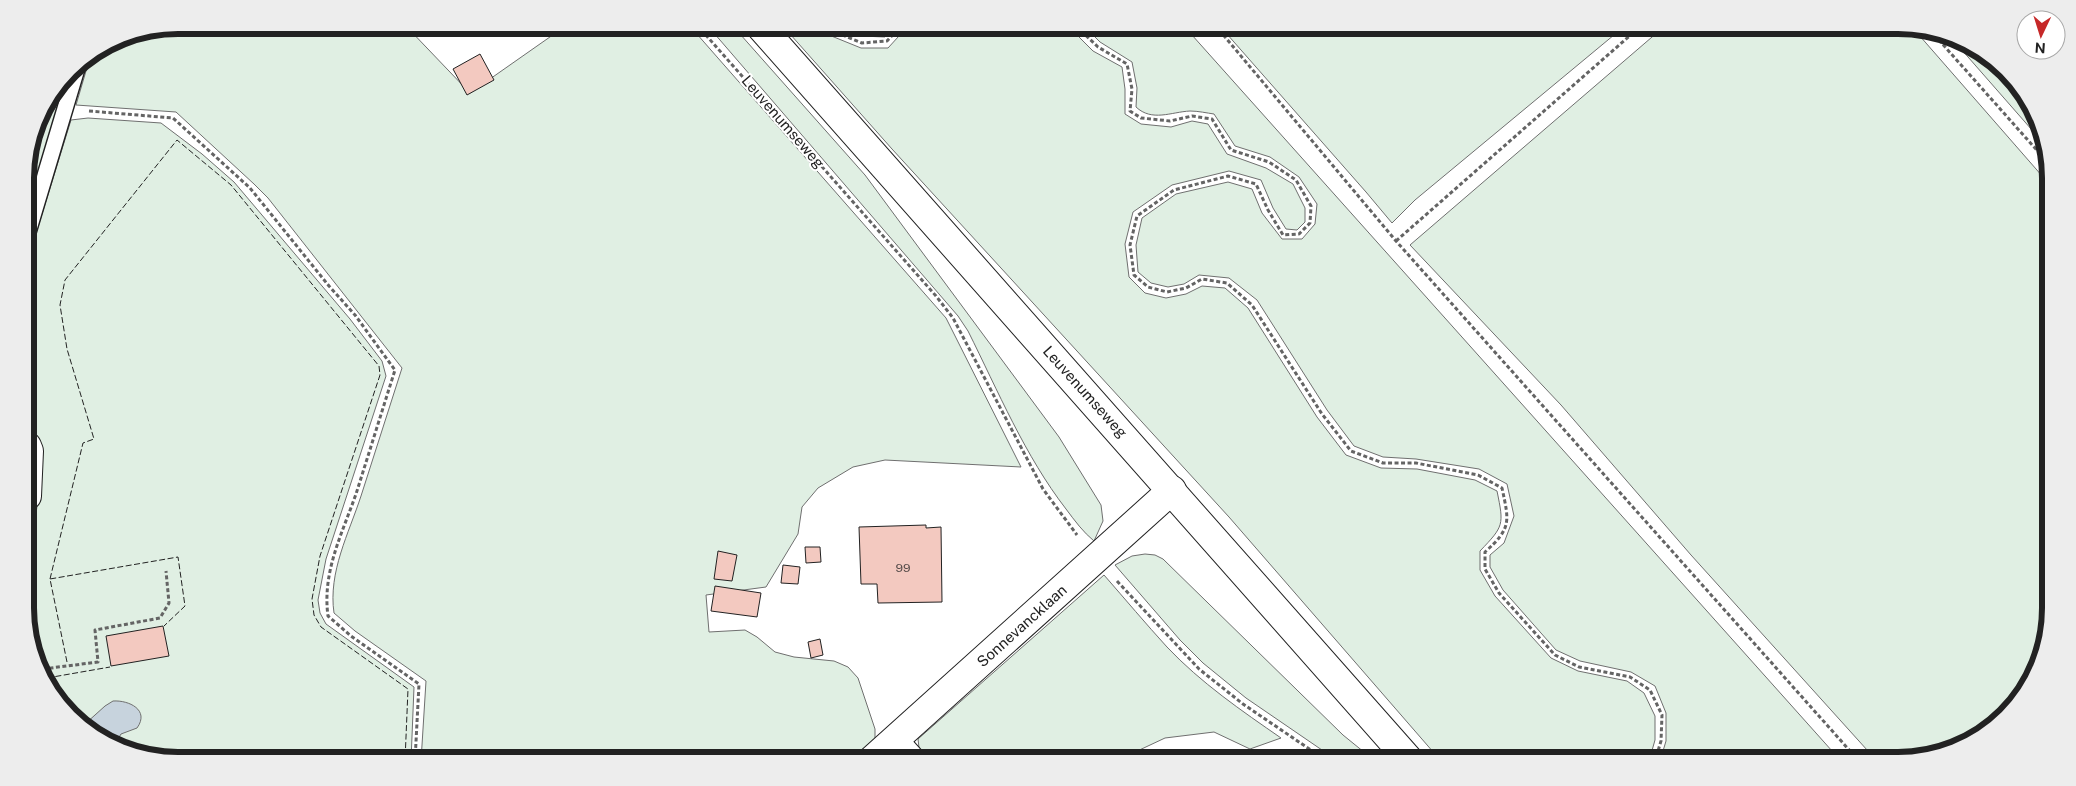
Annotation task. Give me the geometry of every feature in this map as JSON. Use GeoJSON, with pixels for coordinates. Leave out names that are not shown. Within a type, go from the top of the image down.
{"type":"FeatureCollection","features":[{"type":"Feature","properties":{"kind":"main road","name":"Leuvenumseweg"},"geometry":{"type":"LineString","coordinates":[[767,34],[1402,752]]}},
{"type":"Feature","properties":{"kind":"main road","name":"Sonnevancklaan"},"geometry":{"type":"LineString","coordinates":[[881,752],[1172,490]]}},
{"type":"Feature","properties":{"kind":"main road"},"geometry":{"type":"LineString","coordinates":[[894,741],[904,752]]}},
{"type":"Feature","properties":{"kind":"lane"},"geometry":{"type":"LineString","coordinates":[[34,213],[75,77]]}},
{"type":"Feature","properties":{"kind":"path","name":"Leuvenumseweg"},"geometry":{"type":"LineString","coordinates":[[705,34],[953,318],[1043,489],[1097,559],[1199,669],[1244,704],[1314,752]]}},
{"type":"Feature","properties":{"kind":"path"},"geometry":{"type":"LineString","coordinates":[[838,34],[862,43],[887,41],[894,34]]}},
{"type":"Feature","properties":{"kind":"path"},"geometry":{"type":"LineString","coordinates":[[1084,34],[1098,47],[1127,64],[1132,89],[1130,111],[1141,118],[1170,121],[1192,116],[1212,119],[1230,150],[1269,162],[1296,180],[1312,206],[1310,223],[1299,234],[1284,235],[1268,210],[1256,184],[1228,176],[1174,190],[1137,216],[1130,245],[1134,275],[1148,287],[1167,292],[1186,288],[1202,279],[1227,283],[1252,305],[1322,414],[1351,451],[1384,463],[1416,464],[1478,475],[1502,488],[1508,517],[1501,538],[1485,552],[1485,569],[1499,593],[1555,655],[1579,667],[1630,677],[1650,690],[1662,715],[1661,741],[1658,752]]}},
{"type":"Feature","properties":{"kind":"path"},"geometry":{"type":"LineString","coordinates":[[1223,34],[1396,241],[1851,752]]}},
{"type":"Feature","properties":{"kind":"path"},"geometry":{"type":"LineString","coordinates":[[1396,241],[1632,34]]}},
{"type":"Feature","properties":{"kind":"path"},"geometry":{"type":"LineString","coordinates":[[1939,40],[2040,152]]}},
{"type":"Feature","properties":{"kind":"path"},"geometry":{"type":"LineString","coordinates":[[67,105],[87,111],[173,118],[250,188],[329,286],[355,314],[395,370],[332,561],[326,597],[328,616],[351,636],[419,684],[415,752]]}},
{"type":"Feature","properties":{"kind":"path"},"geometry":{"type":"LineString","coordinates":[[47,668],[98,662],[95,630],[160,618],[169,604],[166,571]]}},
{"type":"Feature","properties":{"kind":"green space"},"geometry":{"type":"Polygon","coordinates":[[[414,34],[470,93],[554,34],[697,34],[946,318],[1021,467],[885,460],[853,467],[818,488],[802,507],[798,534],[766,587],[706,595],[709,632],[745,630],[775,652],[794,657],[834,661],[848,667],[858,678],[875,729],[875,740],[860,752],[422,752],[426,681],[355,631],[334,613],[333,598],[334,583],[341,553],[402,368],[268,198],[176,112],[76,105],[90,63],[131,41],[159,35],[414,34]]]}},
{"type":"Feature","properties":{"kind":"green space"},"geometry":{"type":"Polygon","coordinates":[[[715,34],[740,34],[865,175],[1059,437],[1101,505],[1103,521],[1094,541],[1073,518],[1051,489],[1013,423],[968,331],[958,316],[715,34]]]}},
{"type":"Feature","properties":{"kind":"green space"},"geometry":{"type":"Polygon","coordinates":[[[790,34],[826,34],[861,48],[888,48],[901,34],[1076,34],[1093,51],[1122,67],[1125,89],[1125,114],[1141,124],[1171,127],[1192,121],[1208,124],[1227,154],[1266,168],[1293,184],[1305,208],[1305,222],[1297,230],[1286,229],[1273,208],[1261,180],[1229,171],[1172,185],[1133,212],[1125,244],[1129,277],[1145,293],[1166,298],[1186,294],[1202,286],[1225,288],[1248,308],[1317,417],[1346,455],[1381,468],[1417,469],[1475,480],[1497,491],[1501,511],[1500,524],[1494,536],[1480,551],[1480,570],[1495,596],[1551,658],[1578,671],[1627,681],[1644,693],[1655,716],[1655,740],[1652,752],[1433,752],[1229,517],[892,149],[790,34]]]}},
{"type":"Feature","properties":{"kind":"green space"},"geometry":{"type":"Polygon","coordinates":[[[856,34],[888,34],[885,37],[856,34]]]}},
{"type":"Feature","properties":{"kind":"green space"},"geometry":{"type":"Polygon","coordinates":[[[1092,34],[1191,34],[1833,752],[1663,752],[1666,741],[1666,713],[1655,686],[1631,672],[1580,661],[1556,650],[1503,590],[1490,567],[1490,555],[1504,543],[1514,516],[1507,484],[1479,469],[1416,459],[1383,457],[1354,446],[1327,410],[1257,300],[1229,278],[1199,275],[1184,284],[1168,287],[1151,283],[1138,272],[1136,245],[1142,218],[1176,194],[1228,182],[1252,189],[1262,213],[1282,239],[1302,239],[1315,224],[1317,204],[1299,177],[1270,157],[1235,146],[1214,114],[1190,111],[1155,115],[1142,112],[1136,107],[1137,88],[1132,62],[1100,42],[1092,34]]]}},
{"type":"Feature","properties":{"kind":"green space"},"geometry":{"type":"Polygon","coordinates":[[[1227,34],[1615,34],[1415,200],[1392,223],[1227,34]]]}},
{"type":"Feature","properties":{"kind":"green space"},"geometry":{"type":"Polygon","coordinates":[[[1656,34],[1919,35],[2042,176],[2041,627],[2035,655],[2013,696],[1986,723],[1945,745],[1908,752],[1869,752],[1691,555],[1561,405],[1410,245],[1656,34]]]}},
{"type":"Feature","properties":{"kind":"green space"},"geometry":{"type":"Polygon","coordinates":[[[1960,48],[1993,69],[2007,83],[2027,114],[2036,134],[1960,48]]]}},
{"type":"Feature","properties":{"kind":"green space"},"geometry":{"type":"Polygon","coordinates":[[[63,90],[34,188],[34,168],[39,140],[45,122],[63,90]]]}},
{"type":"Feature","properties":{"kind":"green space"},"geometry":{"type":"Polygon","coordinates":[[[88,118],[161,123],[202,154],[234,182],[350,319],[382,361],[386,376],[326,559],[318,600],[320,613],[326,624],[414,687],[411,752],[168,752],[149,749],[131,745],[114,737],[83,717],[69,703],[49,672],[41,655],[35,627],[34,609],[34,528],[38,499],[38,446],[34,435],[34,240],[71,120],[88,118]]]}},
{"type":"Feature","properties":{"kind":"green space"},"geometry":{"type":"Polygon","coordinates":[[[1145,554],[1155,555],[1163,559],[1343,735],[1364,752],[1325,752],[1246,698],[1203,663],[1180,640],[1115,565],[1132,556],[1145,554]]]}},
{"type":"Feature","properties":{"kind":"green space"},"geometry":{"type":"Polygon","coordinates":[[[1104,575],[1159,638],[1194,673],[1222,696],[1281,738],[1250,749],[1214,732],[1165,738],[1135,752],[920,752],[918,739],[1104,575]]]}},
{"type":"Feature","properties":{"kind":"shaded area"},"geometry":{"type":"Polygon","coordinates":[[[113,701],[119,701],[136,707],[141,716],[137,728],[121,734],[118,739],[88,721],[113,701]]]}},
{"type":"Feature","properties":{"kind":"building"},"geometry":{"type":"Polygon","coordinates":[[[480,54],[494,80],[467,95],[453,69],[480,54]]]}},
{"type":"Feature","properties":{"kind":"building"},"geometry":{"type":"Polygon","coordinates":[[[926,525],[926,528],[941,527],[942,602],[878,603],[877,584],[861,584],[859,527],[926,525]]]}},
{"type":"Feature","properties":{"kind":"building"},"geometry":{"type":"Polygon","coordinates":[[[805,547],[820,547],[821,562],[806,563],[805,547]]]}},
{"type":"Feature","properties":{"kind":"building"},"geometry":{"type":"Polygon","coordinates":[[[718,551],[737,555],[732,581],[714,579],[718,551]]]}},
{"type":"Feature","properties":{"kind":"building"},"geometry":{"type":"Polygon","coordinates":[[[783,565],[800,567],[798,584],[781,583],[783,565]]]}},
{"type":"Feature","properties":{"kind":"building"},"geometry":{"type":"Polygon","coordinates":[[[715,586],[761,593],[757,617],[711,611],[715,586]]]}},
{"type":"Feature","properties":{"kind":"building"},"geometry":{"type":"Polygon","coordinates":[[[163,626],[169,656],[111,666],[106,636],[163,626]]]}},
{"type":"Feature","properties":{"kind":"building"},"geometry":{"type":"Polygon","coordinates":[[[820,639],[823,655],[811,658],[808,642],[820,639]]]}},
{"type":"Feature","properties":{"kind":"fence"},"geometry":{"type":"LineString","coordinates":[[50,579],[83,443],[94,439],[67,349],[60,305],[65,280],[177,140],[231,185],[379,366],[380,375],[320,556],[312,599],[314,615],[321,627],[408,689],[405,752]]}},
{"type":"Feature","properties":{"kind":"fence"},"geometry":{"type":"LineString","coordinates":[[67,662],[50,579],[178,557],[185,606],[164,626]]}},
{"type":"Feature","properties":{"kind":"fence"},"geometry":{"type":"LineString","coordinates":[[52,677],[110,667]]}}]}
